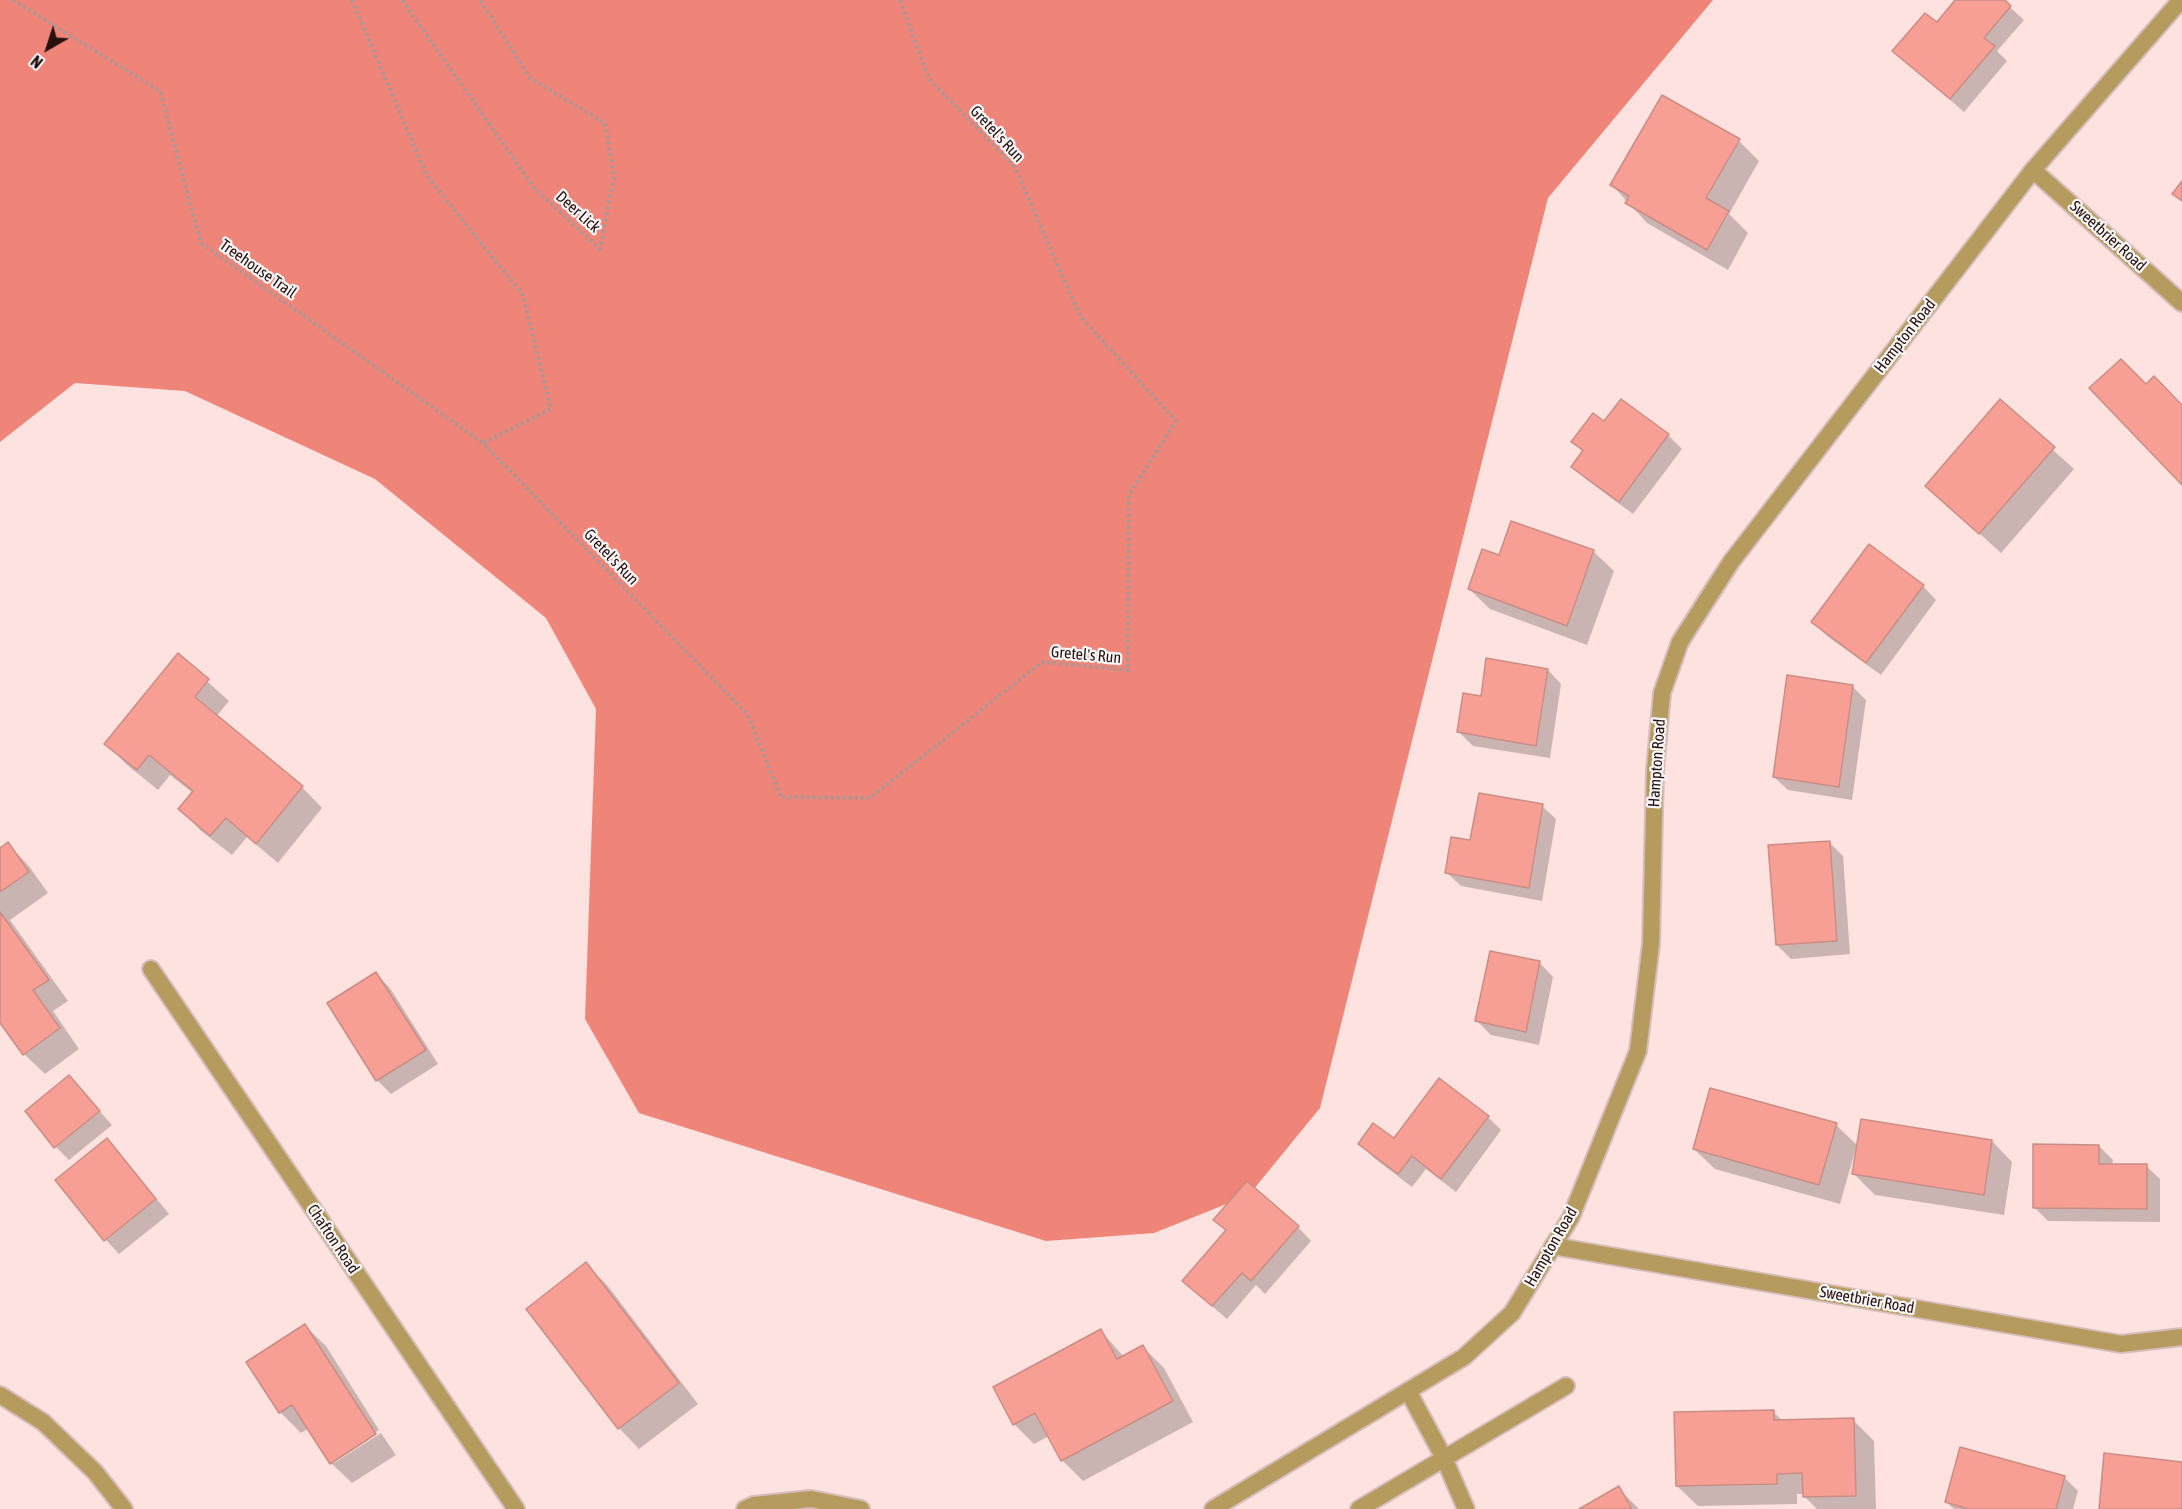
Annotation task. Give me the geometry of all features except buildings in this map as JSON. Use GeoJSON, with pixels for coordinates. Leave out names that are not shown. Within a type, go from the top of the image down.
{"type":"FeatureCollection","features":[{"type":"Feature","properties":{"kind":"street","name":"Hampton Road"},"geometry":{"type":"LineString","coordinates":[[1213,1509],[1464,1357],[1512,1313],[1571,1217],[1638,1051],[1652,944],[1655,770],[1662,693],[1680,642],[1731,562],[2033,170],[2181,0]]}},
{"type":"Feature","properties":{"kind":"street","name":"Sweetbrier Road"},"geometry":{"type":"LineString","coordinates":[[2033,170],[2182,303]]}},
{"type":"Feature","properties":{"kind":"street","name":"Chafton Road"},"geometry":{"type":"LineString","coordinates":[[151,969],[516,1509]]}},
{"type":"Feature","properties":{"kind":"street","name":"Sweetbrier Road"},"geometry":{"type":"LineString","coordinates":[[1553,1246],[2121,1344],[2182,1337]]}},
{"type":"Feature","properties":{"kind":"street"},"geometry":{"type":"LineString","coordinates":[[1359,1509],[1566,1386]]}},
{"type":"Feature","properties":{"kind":"street"},"geometry":{"type":"LineString","coordinates":[[1408,1391],[1444,1458],[1466,1509]]}},
{"type":"Feature","properties":{"kind":"street"},"geometry":{"type":"LineString","coordinates":[[0,1395],[43,1422],[95,1472],[124,1509]]}},
{"type":"Feature","properties":{"kind":"street"},"geometry":{"type":"LineString","coordinates":[[745,1509],[754,1505],[811,1499],[861,1509]]}},
{"type":"Feature","properties":{"kind":"path","name":"Treehouse Trail"},"geometry":{"type":"LineString","coordinates":[[13,0],[160,91],[201,243],[483,443]]}},
{"type":"Feature","properties":{"kind":"path"},"geometry":{"type":"LineString","coordinates":[[352,0],[428,176],[523,295],[551,409],[483,443]]}},
{"type":"Feature","properties":{"kind":"path","name":"Deer Lick"},"geometry":{"type":"LineString","coordinates":[[402,0],[535,189],[600,249],[614,176],[605,123],[530,78],[480,0]]}},
{"type":"Feature","properties":{"kind":"path","name":"Gretel's Run"},"geometry":{"type":"LineString","coordinates":[[483,443],[748,715],[781,797],[870,798],[1042,662],[1128,670],[1129,495],[1176,421],[1080,316],[1015,167],[929,79],[900,0]]}},
{"type":"Feature","properties":{"kind":"shaded area"},"geometry":{"type":"Polygon","coordinates":[[[0,0],[1713,0],[1548,198],[1320,1108],[1249,1195],[1154,1233],[1046,1241],[639,1113],[585,1019],[596,709],[546,618],[375,479],[185,391],[75,383],[0,442],[0,0]]]}}]}
